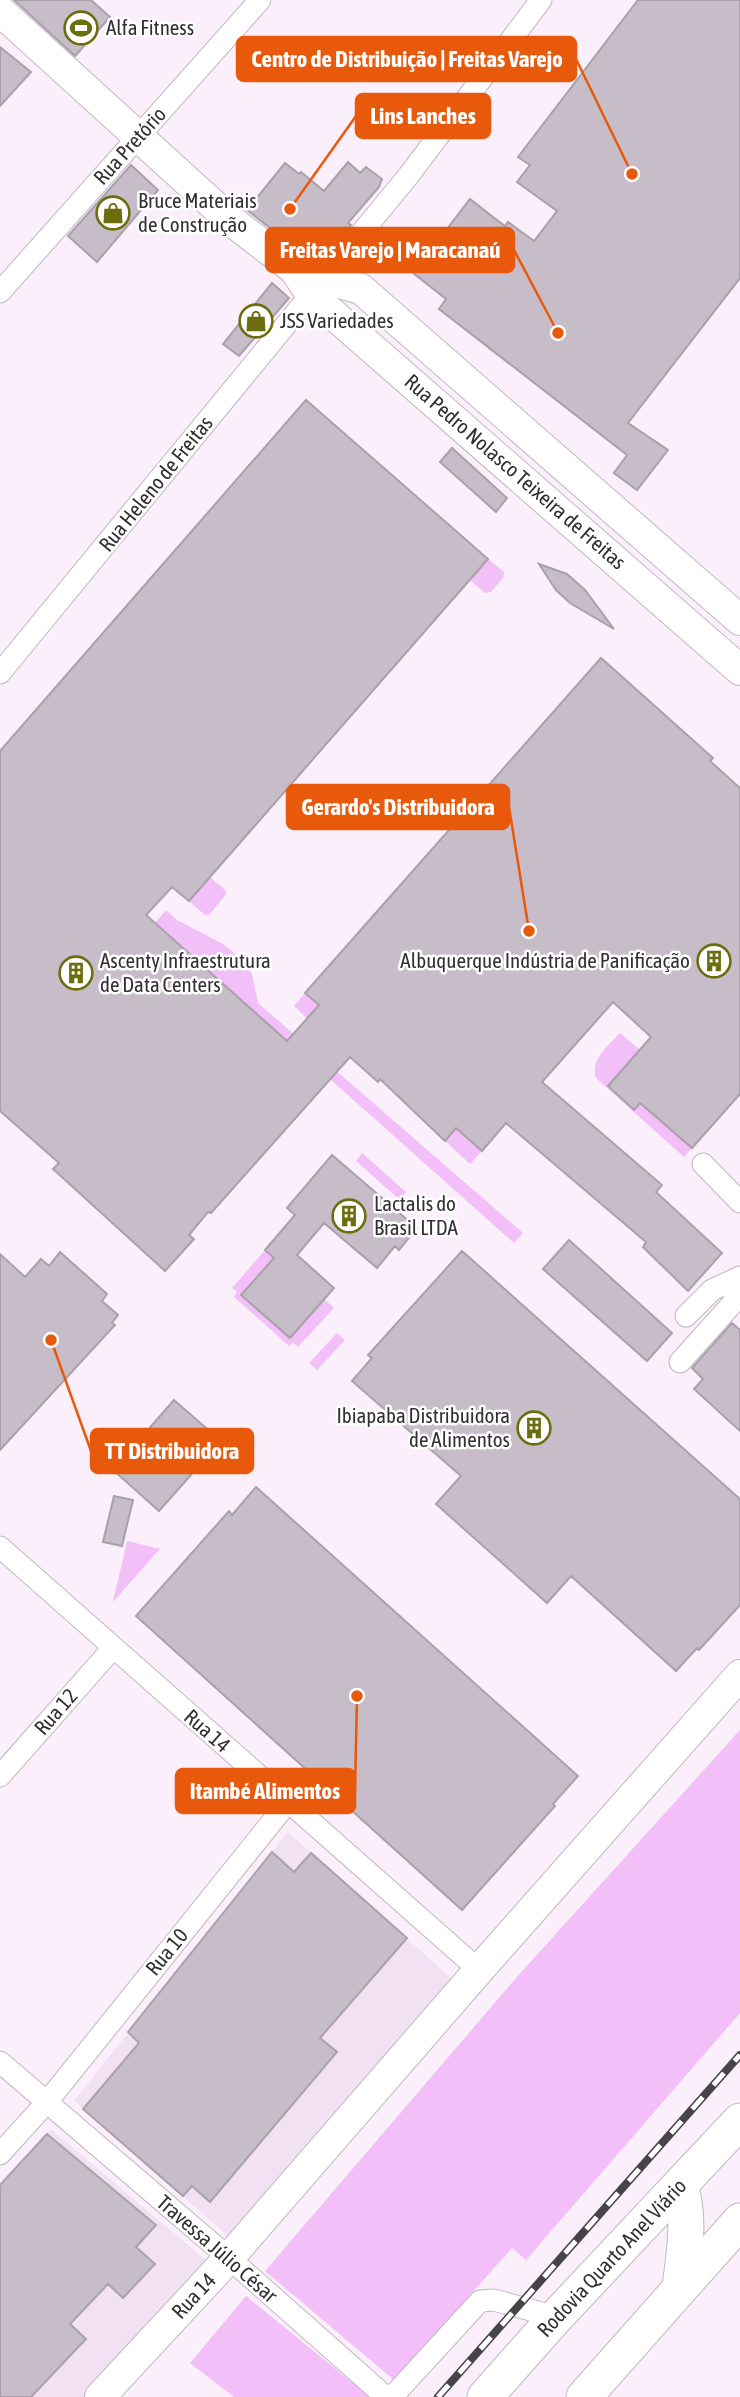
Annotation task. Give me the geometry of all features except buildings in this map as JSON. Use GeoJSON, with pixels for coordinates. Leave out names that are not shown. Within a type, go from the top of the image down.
{"type":"FeatureCollection","features":[{"type":"Feature","properties":{"kind":"highway","name":"Rodovia Quarto Anel Viário"},"geometry":{"type":"LineString","coordinates":[[485,2397],[556,2317],[740,2121]]}},
{"type":"Feature","properties":{"kind":"highway"},"geometry":{"type":"LineString","coordinates":[[680,2185],[687,2231],[680,2288]]}},
{"type":"Feature","properties":{"kind":"highway"},"geometry":{"type":"LineString","coordinates":[[584,2397],[740,2221]]}},
{"type":"Feature","properties":{"kind":"main road","name":"Rua Pedro Nolasco Teixeira de Freitas"},"geometry":{"type":"LineString","coordinates":[[0,11],[229,219],[313,282],[740,670]]}},
{"type":"Feature","properties":{"kind":"main road","name":"Rua Pedro Nolasco Teixeira de Freitas"},"geometry":{"type":"LineString","coordinates":[[313,282],[361,289],[740,621]]}},
{"type":"Feature","properties":{"kind":"main road","name":"Rua 14"},"geometry":{"type":"LineString","coordinates":[[100,2397],[229,2258],[740,1675]]}},
{"type":"Feature","properties":{"kind":"street","name":"Rua Pretório"},"geometry":{"type":"LineString","coordinates":[[0,292],[260,0]]}},
{"type":"Feature","properties":{"kind":"street","name":"Rua Heleno de Freitas"},"geometry":{"type":"LineString","coordinates":[[0,673],[313,282],[410,175],[541,0]]}},
{"type":"Feature","properties":{"kind":"street"},"geometry":{"type":"LineString","coordinates":[[703,1164],[740,1202]]}},
{"type":"Feature","properties":{"kind":"street"},"geometry":{"type":"LineString","coordinates":[[686,1316],[712,1290],[740,1277]]}},
{"type":"Feature","properties":{"kind":"street"},"geometry":{"type":"LineString","coordinates":[[680,1362],[732,1304],[740,1287]]}},
{"type":"Feature","properties":{"kind":"street","name":"Rua 14"},"geometry":{"type":"LineString","coordinates":[[0,1547],[479,1970]]}},
{"type":"Feature","properties":{"kind":"street","name":"Rua 12"},"geometry":{"type":"LineString","coordinates":[[0,1776],[113,1648]]}},
{"type":"Feature","properties":{"kind":"street","name":"Rua 10"},"geometry":{"type":"LineString","coordinates":[[0,2154],[47,2102],[288,1802]]}},
{"type":"Feature","properties":{"kind":"street","name":"Travessa Júlio César"},"geometry":{"type":"LineString","coordinates":[[0,2062],[386,2397]]}},
{"type":"Feature","properties":{"kind":"street"},"geometry":{"type":"LineString","coordinates":[[392,2397],[480,2301],[494,2300],[556,2317]]}},
{"type":"Feature","properties":{"kind":"shaded area"},"geometry":{"type":"Polygon","coordinates":[[[488,559],[504,572],[503,578],[491,592],[485,593],[470,580],[488,559]]]}},
{"type":"Feature","properties":{"kind":"shaded area"},"geometry":{"type":"Polygon","coordinates":[[[210,877],[226,891],[209,915],[205,915],[189,901],[210,877]]]}},
{"type":"Feature","properties":{"kind":"shaded area"},"geometry":{"type":"Polygon","coordinates":[[[166,910],[177,920],[223,944],[248,964],[258,1003],[523,1233],[514,1243],[155,923],[166,910]]]}},
{"type":"Feature","properties":{"kind":"shaded area"},"geometry":{"type":"Polygon","coordinates":[[[305,993],[319,1005],[307,1018],[294,1006],[305,993]]]}},
{"type":"Feature","properties":{"kind":"shaded area"},"geometry":{"type":"Polygon","coordinates":[[[620,1033],[640,1050],[608,1086],[634,1109],[669,1070],[660,1120],[692,1148],[684,1157],[596,1078],[598,1059],[620,1033]]]}},
{"type":"Feature","properties":{"kind":"shaded area"},"geometry":{"type":"Polygon","coordinates":[[[456,1128],[482,1151],[470,1164],[445,1141],[456,1128]]]}},
{"type":"Feature","properties":{"kind":"shaded area"},"geometry":{"type":"Polygon","coordinates":[[[362,1153],[406,1192],[400,1200],[356,1161],[362,1153]]]}},
{"type":"Feature","properties":{"kind":"shaded area"},"geometry":{"type":"Polygon","coordinates":[[[265,1250],[274,1258],[241,1295],[289,1338],[324,1299],[334,1308],[298,1347],[293,1342],[289,1346],[234,1297],[237,1292],[232,1288],[265,1250]]]}},
{"type":"Feature","properties":{"kind":"shaded area"},"geometry":{"type":"Polygon","coordinates":[[[337,1333],[345,1340],[317,1370],[309,1363],[337,1333]]]}},
{"type":"Feature","properties":{"kind":"shaded area"},"geometry":{"type":"Polygon","coordinates":[[[127,1541],[160,1549],[113,1602],[127,1541]]]}},
{"type":"Feature","properties":{"kind":"shaded area"},"geometry":{"type":"Polygon","coordinates":[[[740,1730],[740,2013],[526,2260],[512,2248],[394,2380],[265,2271],[516,1978],[740,1730]]]}},
{"type":"Feature","properties":{"kind":"shaded area"},"geometry":{"type":"Polygon","coordinates":[[[288,1832],[452,1979],[228,2236],[74,2101],[288,1832]]]}},
{"type":"Feature","properties":{"kind":"shaded area"},"geometry":{"type":"Polygon","coordinates":[[[51,2129],[209,2263],[86,2397],[0,2397],[0,2185],[51,2129]]]}},
{"type":"Feature","properties":{"kind":"shaded area"},"geometry":{"type":"Polygon","coordinates":[[[246,2296],[370,2397],[234,2397],[190,2363],[246,2296]]]}},
{"type":"Feature","properties":{"kind":"railway"},"geometry":{"type":"LineString","coordinates":[[438,2397],[740,2055]]}},
{"type":"Feature","properties":{"kind":"place","name":"Alfa Fitness"},"geometry":{"type":"Point","coordinates":[81,28]}},
{"type":"Feature","properties":{"kind":"place","name":"Centro de Distribuição | Freitas Varejo"},"geometry":{"type":"Point","coordinates":[632,174]}},
{"type":"Feature","properties":{"kind":"place","name":"Lins Lanches"},"geometry":{"type":"Point","coordinates":[290,209]}},
{"type":"Feature","properties":{"kind":"place","name":"Bruce Materiais de Construção"},"geometry":{"type":"Point","coordinates":[113,213]}},
{"type":"Feature","properties":{"kind":"place","name":"JSS Variedades"},"geometry":{"type":"Point","coordinates":[256,321]}},
{"type":"Feature","properties":{"kind":"place","name":"Freitas Varejo | Maracanaú"},"geometry":{"type":"Point","coordinates":[558,333]}},
{"type":"Feature","properties":{"kind":"place","name":"Gerardo's Distribuidora"},"geometry":{"type":"Point","coordinates":[529,931]}},
{"type":"Feature","properties":{"kind":"place","name":"Albuquerque Indústria de Panificação"},"geometry":{"type":"Point","coordinates":[714,961]}},
{"type":"Feature","properties":{"kind":"place","name":"Ascenty Infraestrutura de Data Centers"},"geometry":{"type":"Point","coordinates":[76,973]}},
{"type":"Feature","properties":{"kind":"place","name":"Lactalis do Brasil LTDA"},"geometry":{"type":"Point","coordinates":[349,1216]}},
{"type":"Feature","properties":{"kind":"place","name":"TT Distribuidora"},"geometry":{"type":"Point","coordinates":[51,1340]}},
{"type":"Feature","properties":{"kind":"place","name":"Ibiapaba Distribuidora de Alimentos"},"geometry":{"type":"Point","coordinates":[534,1428]}},
{"type":"Feature","properties":{"kind":"place","name":"Itambé Alimentos"},"geometry":{"type":"Point","coordinates":[357,1696]}}]}
